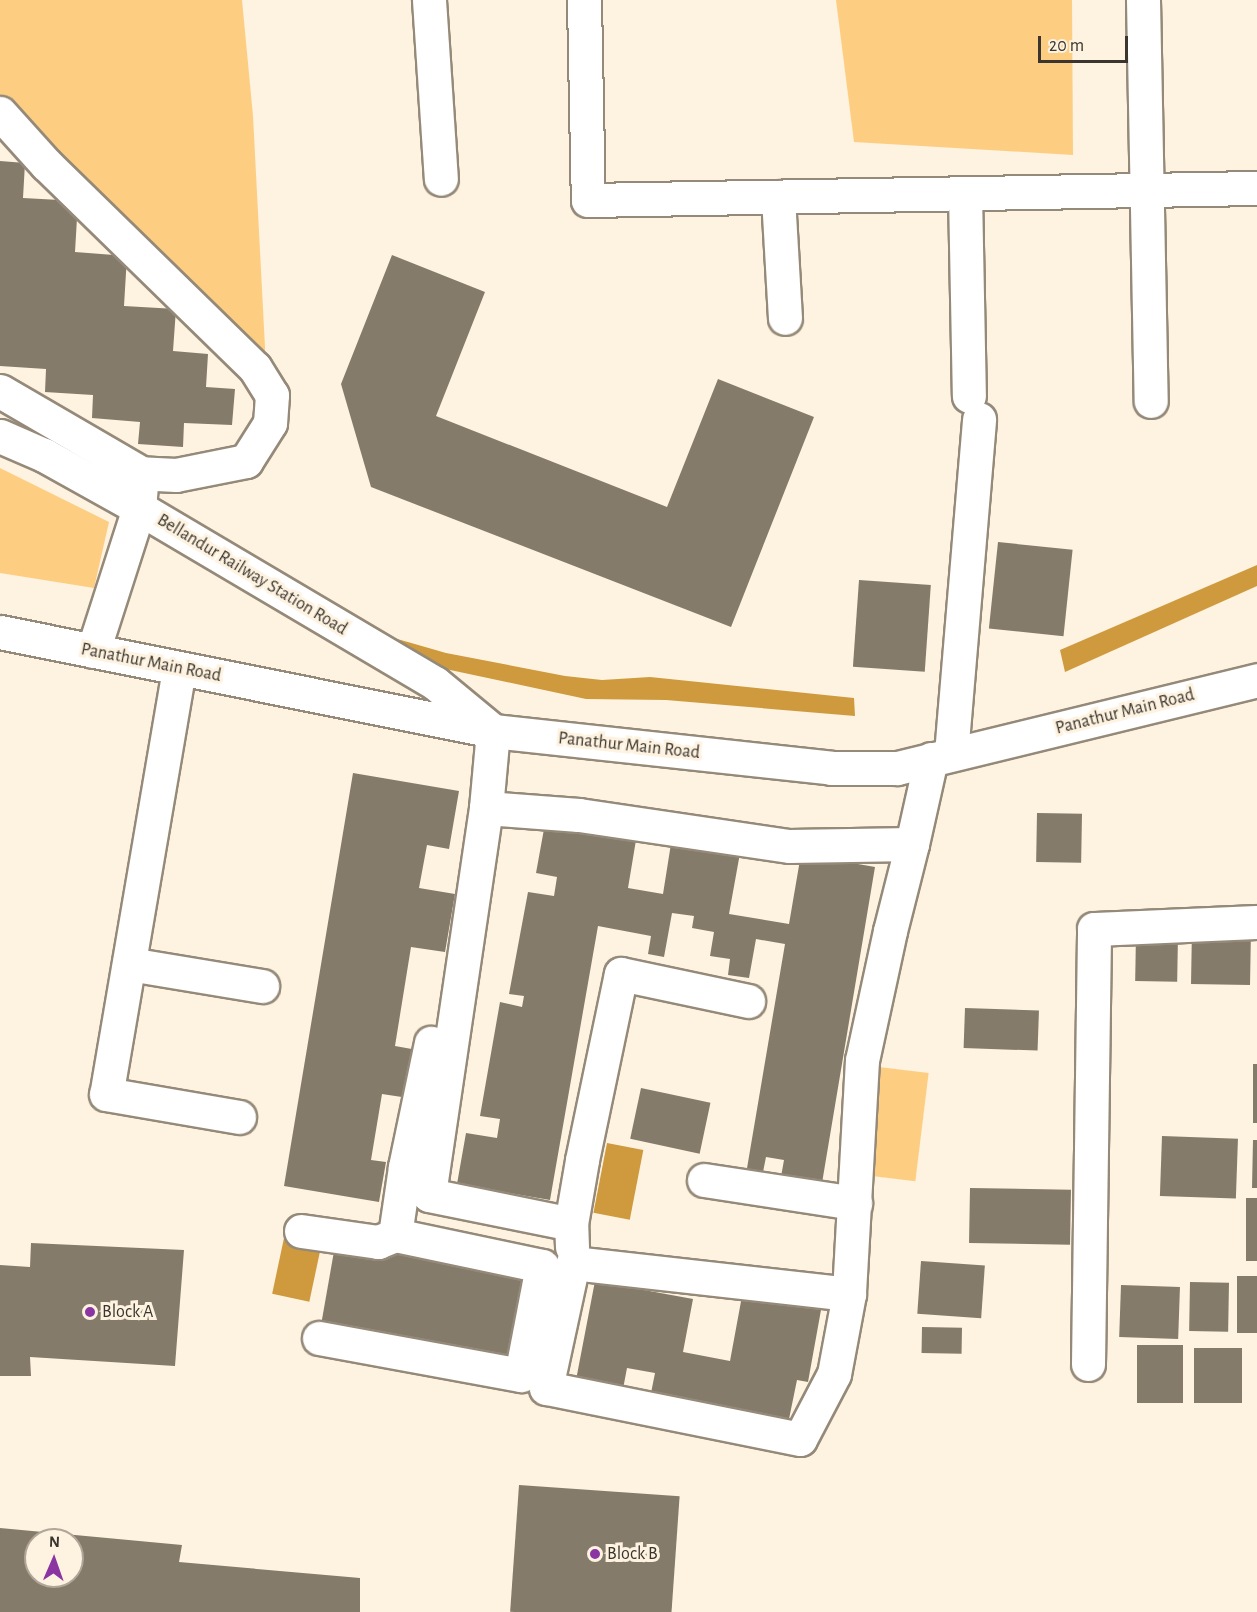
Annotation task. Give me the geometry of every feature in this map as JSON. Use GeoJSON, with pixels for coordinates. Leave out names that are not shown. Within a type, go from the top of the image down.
{"type":"FeatureCollection","features":[{"type":"Feature","properties":{"kind":"street"},"geometry":{"type":"LineString","coordinates":[[429,0],[441,179]]}},
{"type":"Feature","properties":{"kind":"street"},"geometry":{"type":"LineString","coordinates":[[584,0],[588,200],[1257,188]]}},
{"type":"Feature","properties":{"kind":"street"},"geometry":{"type":"LineString","coordinates":[[1143,0],[1150,401]]}},
{"type":"Feature","properties":{"kind":"street"},"geometry":{"type":"LineString","coordinates":[[0,113],[46,164],[255,368],[272,395],[270,423],[246,461],[176,475],[141,473],[0,391]]}},
{"type":"Feature","properties":{"kind":"street"},"geometry":{"type":"LineString","coordinates":[[748,1000],[621,974],[571,1224],[573,1263],[546,1388],[800,1439],[834,1374],[849,1294],[862,1059],[912,844],[941,757],[974,407],[965,193]]}},
{"type":"Feature","properties":{"kind":"street"},"geometry":{"type":"LineString","coordinates":[[778,197],[785,318]]}},
{"type":"Feature","properties":{"kind":"street","name":"Bellandur Railway Station Road"},"geometry":{"type":"LineString","coordinates":[[0,436],[44,455],[134,522],[435,683],[486,729]]}},
{"type":"Feature","properties":{"kind":"street"},"geometry":{"type":"LineString","coordinates":[[93,651],[134,522],[141,473]]}},
{"type":"Feature","properties":{"kind":"street","name":"Panathur Main Road"},"geometry":{"type":"LineString","coordinates":[[0,632],[486,729],[831,768],[897,768],[1257,680]]}},
{"type":"Feature","properties":{"kind":"street"},"geometry":{"type":"LineString","coordinates":[[179,669],[106,1094],[239,1117]]}},
{"type":"Feature","properties":{"kind":"street"},"geometry":{"type":"LineString","coordinates":[[486,729],[486,808],[429,1195],[571,1224]]}},
{"type":"Feature","properties":{"kind":"street"},"geometry":{"type":"LineString","coordinates":[[396,1235],[405,1167],[454,935],[486,729]]}},
{"type":"Feature","properties":{"kind":"street"},"geometry":{"type":"LineString","coordinates":[[486,808],[579,815],[789,846],[912,844]]}},
{"type":"Feature","properties":{"kind":"street"},"geometry":{"type":"LineString","coordinates":[[1088,1364],[1094,929],[1257,922]]}},
{"type":"Feature","properties":{"kind":"street"},"geometry":{"type":"LineString","coordinates":[[129,964],[262,986]]}},
{"type":"Feature","properties":{"kind":"street"},"geometry":{"type":"LineString","coordinates":[[704,1180],[855,1203]]}},
{"type":"Feature","properties":{"kind":"street"},"geometry":{"type":"LineString","coordinates":[[301,1231],[378,1242],[396,1235],[542,1266],[521,1375],[319,1338]]}},
{"type":"Feature","properties":{"kind":"street"},"geometry":{"type":"LineString","coordinates":[[573,1263],[849,1294]]}},
{"type":"Feature","properties":{"kind":"shaded area"},"geometry":{"type":"Polygon","coordinates":[[[0,0],[242,0],[253,116],[267,386],[0,98],[0,0]]]}},
{"type":"Feature","properties":{"kind":"shaded area"},"geometry":{"type":"Polygon","coordinates":[[[836,0],[1072,0],[1073,155],[854,142],[836,0]]]}},
{"type":"Feature","properties":{"kind":"shaded area"},"geometry":{"type":"Polygon","coordinates":[[[0,468],[109,522],[94,588],[0,573],[0,468]]]}},
{"type":"Feature","properties":{"kind":"shaded area"},"geometry":{"type":"Polygon","coordinates":[[[1257,565],[1257,586],[1065,672],[1060,650],[1257,565]]]}},
{"type":"Feature","properties":{"kind":"shaded area"},"geometry":{"type":"Polygon","coordinates":[[[373,632],[446,653],[565,676],[602,680],[650,677],[854,698],[855,716],[666,700],[586,699],[408,661],[373,632]]]}},
{"type":"Feature","properties":{"kind":"shaded area"},"geometry":{"type":"Polygon","coordinates":[[[879,1067],[929,1073],[915,1181],[866,1175],[879,1067]]]}},
{"type":"Feature","properties":{"kind":"shaded area"},"geometry":{"type":"Polygon","coordinates":[[[607,1143],[643,1150],[630,1220],[593,1213],[607,1143]]]}},
{"type":"Feature","properties":{"kind":"shaded area"},"geometry":{"type":"Polygon","coordinates":[[[284,1238],[321,1246],[309,1302],[272,1294],[284,1238]]]}},
{"type":"Feature","properties":{"kind":"building"},"geometry":{"type":"Polygon","coordinates":[[[0,161],[25,163],[23,198],[78,201],[75,252],[127,256],[124,306],[176,309],[173,351],[208,354],[206,387],[235,389],[232,425],[184,423],[183,447],[138,444],[140,422],[92,418],[93,395],[45,392],[46,369],[0,366],[0,161]]]}},
{"type":"Feature","properties":{"kind":"building"},"geometry":{"type":"Polygon","coordinates":[[[392,255],[485,292],[436,416],[667,507],[718,379],[814,417],[731,627],[371,487],[341,384],[392,255]]]}},
{"type":"Feature","properties":{"kind":"building"},"geometry":{"type":"Polygon","coordinates":[[[998,542],[1073,550],[1063,636],[989,629],[998,542]]]}},
{"type":"Feature","properties":{"kind":"building"},"geometry":{"type":"Polygon","coordinates":[[[859,580],[931,585],[925,672],[853,667],[859,580]]]}},
{"type":"Feature","properties":{"kind":"building"},"geometry":{"type":"Polygon","coordinates":[[[353,773],[459,791],[449,849],[427,845],[419,888],[455,894],[445,952],[411,947],[395,1046],[423,1051],[415,1099],[382,1094],[371,1160],[386,1162],[379,1202],[284,1186],[353,773]]]}},
{"type":"Feature","properties":{"kind":"building"},"geometry":{"type":"Polygon","coordinates":[[[1037,813],[1082,814],[1081,863],[1036,862],[1037,813]]]}},
{"type":"Feature","properties":{"kind":"building"},"geometry":{"type":"Polygon","coordinates":[[[546,818],[637,834],[628,888],[663,894],[673,831],[742,842],[729,914],[789,924],[801,854],[875,867],[820,1195],[779,1188],[784,1160],[766,1157],[761,1182],[745,1180],[785,944],[756,939],[749,978],[728,975],[730,959],[710,956],[714,932],[692,928],[694,916],[672,913],[664,957],[648,954],[651,936],[598,926],[550,1200],[457,1184],[466,1133],[497,1138],[500,1119],[480,1116],[500,1002],[522,1007],[524,996],[509,994],[528,892],[554,896],[557,877],[536,873],[546,818]]]}},
{"type":"Feature","properties":{"kind":"building"},"geometry":{"type":"Polygon","coordinates":[[[1192,928],[1251,929],[1250,985],[1191,984],[1192,928]]]}},
{"type":"Feature","properties":{"kind":"building"},"geometry":{"type":"Polygon","coordinates":[[[1136,934],[1178,935],[1177,982],[1135,981],[1136,934]]]}},
{"type":"Feature","properties":{"kind":"building"},"geometry":{"type":"Polygon","coordinates":[[[965,1008],[1039,1011],[1038,1051],[964,1048],[965,1008]]]}},
{"type":"Feature","properties":{"kind":"building"},"geometry":{"type":"Polygon","coordinates":[[[1253,1064],[1257,1064],[1257,1123],[1253,1123],[1253,1064]]]}},
{"type":"Feature","properties":{"kind":"building"},"geometry":{"type":"Polygon","coordinates":[[[641,1088],[710,1103],[700,1154],[630,1139],[641,1088]]]}},
{"type":"Feature","properties":{"kind":"building"},"geometry":{"type":"Polygon","coordinates":[[[1162,1136],[1238,1139],[1236,1199],[1160,1196],[1162,1136]]]}},
{"type":"Feature","properties":{"kind":"building"},"geometry":{"type":"Polygon","coordinates":[[[1253,1140],[1257,1140],[1257,1188],[1252,1188],[1253,1140]]]}},
{"type":"Feature","properties":{"kind":"building"},"geometry":{"type":"Polygon","coordinates":[[[970,1188],[1071,1190],[1070,1245],[969,1243],[970,1188]]]}},
{"type":"Feature","properties":{"kind":"building"},"geometry":{"type":"Polygon","coordinates":[[[1246,1198],[1257,1198],[1257,1261],[1246,1261],[1246,1198]]]}},
{"type":"Feature","properties":{"kind":"building"},"geometry":{"type":"Polygon","coordinates":[[[336,1240],[532,1275],[516,1363],[320,1329],[336,1240]]]}},
{"type":"Feature","properties":{"kind":"building","name":"Block A"},"geometry":{"type":"Polygon","coordinates":[[[31,1243],[184,1250],[175,1366],[30,1357],[31,1376],[0,1376],[0,1265],[30,1267],[31,1243]]]}},
{"type":"Feature","properties":{"kind":"building"},"geometry":{"type":"Polygon","coordinates":[[[921,1261],[985,1265],[981,1318],[917,1314],[921,1261]]]}},
{"type":"Feature","properties":{"kind":"building"},"geometry":{"type":"Polygon","coordinates":[[[1237,1276],[1257,1276],[1257,1333],[1237,1333],[1237,1276]]]}},
{"type":"Feature","properties":{"kind":"building"},"geometry":{"type":"Polygon","coordinates":[[[595,1281],[693,1299],[683,1352],[730,1361],[742,1296],[821,1310],[808,1382],[797,1380],[789,1419],[651,1393],[655,1373],[627,1368],[623,1389],[576,1380],[595,1281]]]}},
{"type":"Feature","properties":{"kind":"building"},"geometry":{"type":"Polygon","coordinates":[[[1190,1282],[1229,1283],[1228,1332],[1189,1331],[1190,1282]]]}},
{"type":"Feature","properties":{"kind":"building"},"geometry":{"type":"Polygon","coordinates":[[[1121,1285],[1180,1287],[1178,1339],[1119,1337],[1121,1285]]]}},
{"type":"Feature","properties":{"kind":"building"},"geometry":{"type":"Polygon","coordinates":[[[922,1327],[962,1328],[962,1354],[922,1353],[922,1327]]]}},
{"type":"Feature","properties":{"kind":"building"},"geometry":{"type":"Polygon","coordinates":[[[1137,1345],[1183,1345],[1183,1403],[1137,1403],[1137,1345]]]}},
{"type":"Feature","properties":{"kind":"building"},"geometry":{"type":"Polygon","coordinates":[[[1194,1348],[1242,1348],[1242,1403],[1194,1403],[1194,1348]]]}},
{"type":"Feature","properties":{"kind":"building","name":"Block B"},"geometry":{"type":"Polygon","coordinates":[[[519,1485],[680,1496],[672,1612],[510,1612],[519,1485]]]}},
{"type":"Feature","properties":{"kind":"building"},"geometry":{"type":"Polygon","coordinates":[[[0,1528],[24,1530],[24,1588],[84,1588],[84,1536],[182,1545],[179,1562],[360,1578],[360,1612],[0,1612],[0,1528]]]}},
{"type":"Feature","properties":{"kind":"place","name":"Block A"},"geometry":{"type":"Point","coordinates":[90,1312]}},
{"type":"Feature","properties":{"kind":"place","name":"Block B"},"geometry":{"type":"Point","coordinates":[595,1554]}}]}
